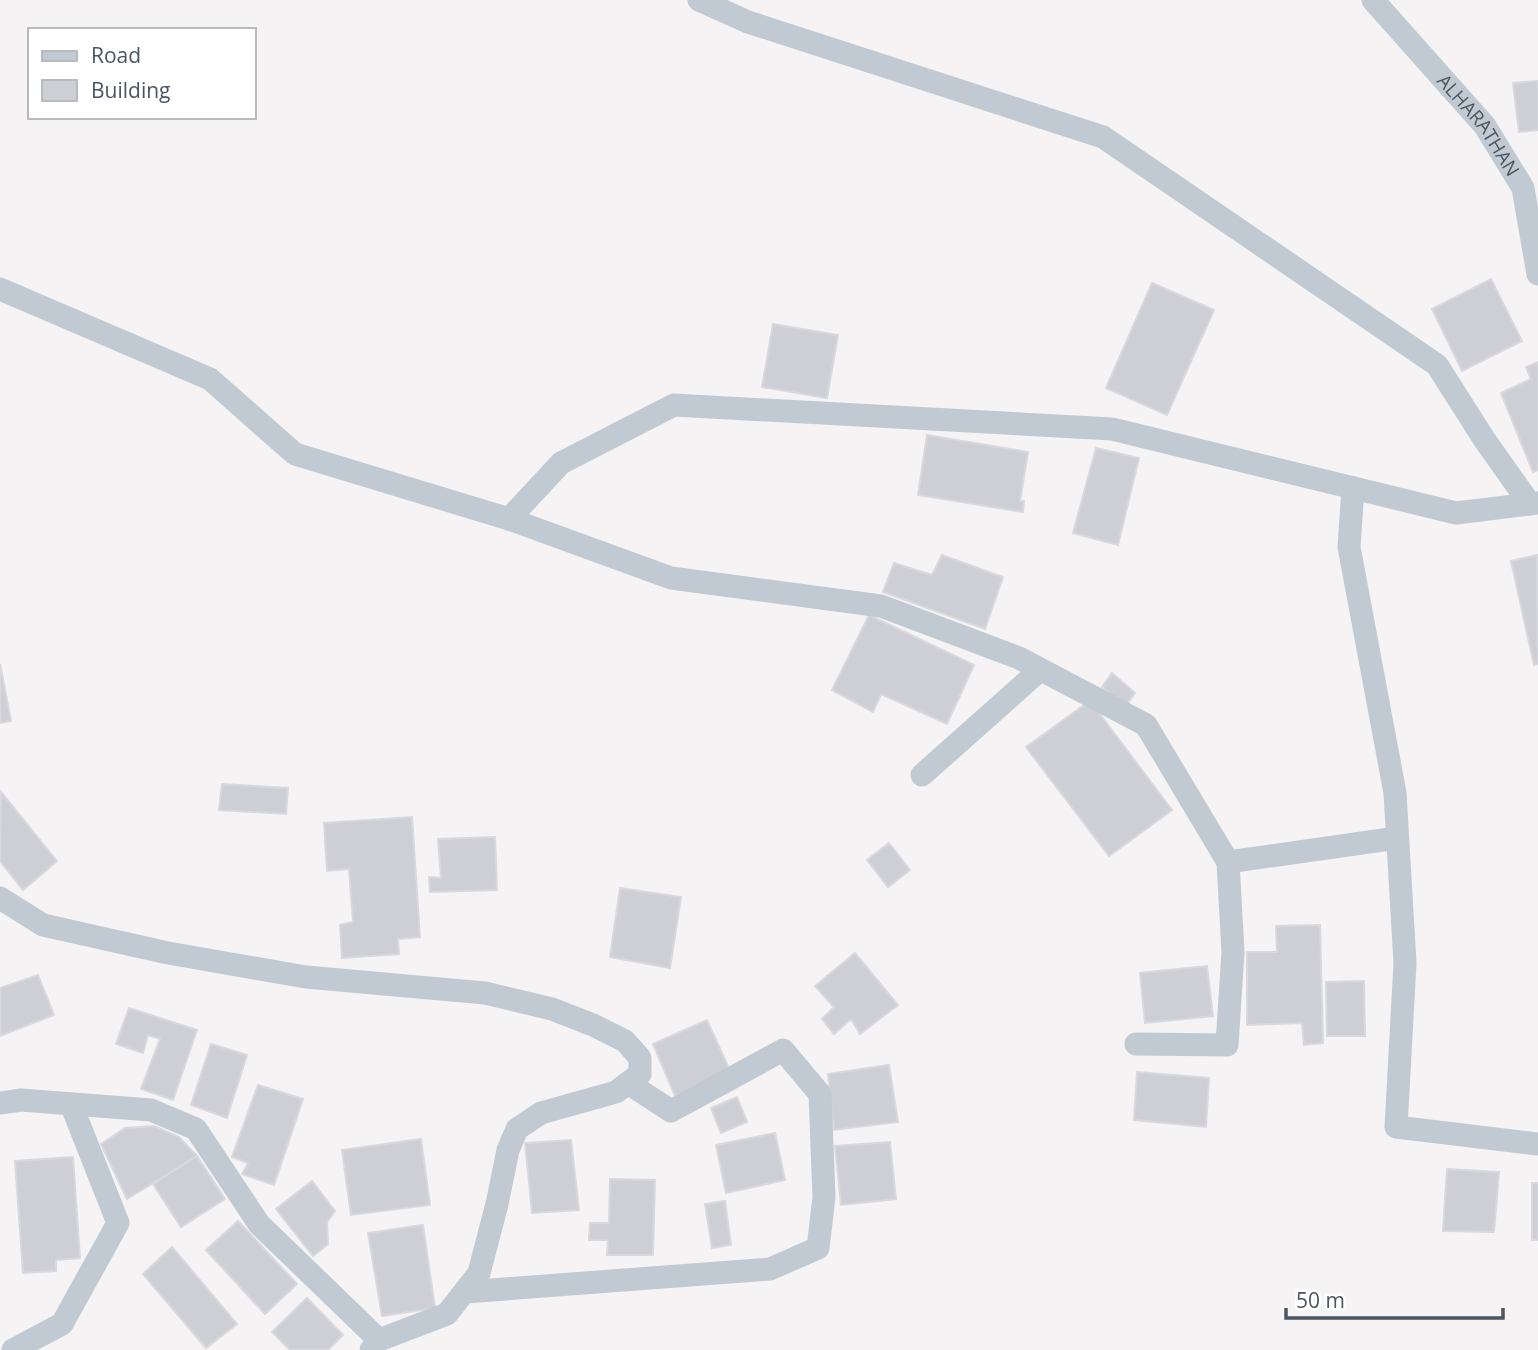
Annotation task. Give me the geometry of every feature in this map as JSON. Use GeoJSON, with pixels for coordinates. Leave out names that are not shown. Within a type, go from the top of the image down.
{"type":"FeatureCollection","features":[{"type":"Feature","properties":{"kind":"street"},"geometry":{"type":"LineString","coordinates":[[699,0],[748,22],[1103,137],[1437,365],[1484,439],[1534,504]]}},
{"type":"Feature","properties":{"kind":"street","name":"ALHARATHAN"},"geometry":{"type":"LineString","coordinates":[[1373,0],[1485,126],[1523,188],[1538,274]]}},
{"type":"Feature","properties":{"kind":"street"},"geometry":{"type":"LineString","coordinates":[[0,289],[210,379],[295,454],[509,519],[671,578],[881,606],[1019,659],[1146,725],[1228,862],[1233,952],[1227,1045],[1136,1044]]}},
{"type":"Feature","properties":{"kind":"street"},"geometry":{"type":"LineString","coordinates":[[509,519],[561,463],[674,405],[1112,429],[1456,513],[1534,504]]}},
{"type":"Feature","properties":{"kind":"street"},"geometry":{"type":"LineString","coordinates":[[1353,488],[1349,547],[1395,793],[1405,963],[1396,1127],[1538,1144]]}},
{"type":"Feature","properties":{"kind":"street"},"geometry":{"type":"LineString","coordinates":[[922,775],[1040,670]]}},
{"type":"Feature","properties":{"kind":"street"},"geometry":{"type":"LineString","coordinates":[[1228,862],[1397,838]]}},
{"type":"Feature","properties":{"kind":"street"},"geometry":{"type":"LineString","coordinates":[[0,898],[43,925],[168,953],[306,977],[485,993],[552,1009],[625,1041],[640,1058],[640,1074],[616,1092],[541,1113],[517,1129],[508,1150],[498,1203],[479,1273],[447,1314],[375,1345],[259,1224],[196,1129],[151,1110],[21,1100],[0,1103]]}},
{"type":"Feature","properties":{"kind":"street"},"geometry":{"type":"LineString","coordinates":[[465,1292],[770,1269],[818,1248],[824,1197],[820,1094],[783,1050],[671,1111],[628,1083]]}},
{"type":"Feature","properties":{"kind":"street"},"geometry":{"type":"LineString","coordinates":[[13,1350],[62,1324],[118,1223],[71,1104]]}},
{"type":"Feature","properties":{"kind":"building"},"geometry":{"type":"Polygon","coordinates":[[[1538,81],[1538,130],[1519,132],[1513,83],[1538,81]]]}},
{"type":"Feature","properties":{"kind":"building"},"geometry":{"type":"Polygon","coordinates":[[[1491,279],[1522,341],[1462,371],[1432,309],[1491,279]]]}},
{"type":"Feature","properties":{"kind":"building"},"geometry":{"type":"Polygon","coordinates":[[[1152,283],[1214,310],[1167,415],[1106,388],[1152,283]]]}},
{"type":"Feature","properties":{"kind":"building"},"geometry":{"type":"Polygon","coordinates":[[[773,324],[838,335],[827,398],[762,387],[773,324]]]}},
{"type":"Feature","properties":{"kind":"building"},"geometry":{"type":"Polygon","coordinates":[[[1538,362],[1538,470],[1533,472],[1501,393],[1531,379],[1526,367],[1538,362]]]}},
{"type":"Feature","properties":{"kind":"building"},"geometry":{"type":"Polygon","coordinates":[[[927,435],[1028,452],[1020,501],[1024,501],[1023,512],[918,495],[927,435]]]}},
{"type":"Feature","properties":{"kind":"building"},"geometry":{"type":"Polygon","coordinates":[[[1096,448],[1139,458],[1118,545],[1073,533],[1096,448]]]}},
{"type":"Feature","properties":{"kind":"building"},"geometry":{"type":"Polygon","coordinates":[[[942,555],[1003,577],[985,629],[883,592],[894,563],[932,575],[942,555]]]}},
{"type":"Feature","properties":{"kind":"building"},"geometry":{"type":"Polygon","coordinates":[[[1537,555],[1538,664],[1534,665],[1511,561],[1537,555]]]}},
{"type":"Feature","properties":{"kind":"building"},"geometry":{"type":"Polygon","coordinates":[[[869,615],[974,665],[947,724],[881,694],[873,712],[832,690],[869,615]]]}},
{"type":"Feature","properties":{"kind":"building"},"geometry":{"type":"Polygon","coordinates":[[[0,664],[11,721],[0,723],[0,664]]]}},
{"type":"Feature","properties":{"kind":"building"},"geometry":{"type":"Polygon","coordinates":[[[1112,673],[1135,693],[1125,707],[1102,687],[1112,673]]]}},
{"type":"Feature","properties":{"kind":"building"},"geometry":{"type":"Polygon","coordinates":[[[1090,701],[1172,810],[1109,856],[1026,747],[1090,701]]]}},
{"type":"Feature","properties":{"kind":"building"},"geometry":{"type":"Polygon","coordinates":[[[222,784],[288,788],[286,814],[219,810],[222,784]]]}},
{"type":"Feature","properties":{"kind":"building"},"geometry":{"type":"Polygon","coordinates":[[[1,792],[57,861],[23,890],[0,861],[1,792]]]}},
{"type":"Feature","properties":{"kind":"building"},"geometry":{"type":"Polygon","coordinates":[[[412,817],[420,937],[398,939],[399,954],[342,958],[340,925],[353,922],[349,869],[327,871],[324,823],[412,817]]]}},
{"type":"Feature","properties":{"kind":"building"},"geometry":{"type":"Polygon","coordinates":[[[495,837],[497,890],[430,892],[429,877],[441,878],[438,839],[495,837]]]}},
{"type":"Feature","properties":{"kind":"building"},"geometry":{"type":"Polygon","coordinates":[[[889,843],[910,870],[888,887],[867,860],[889,843]]]}},
{"type":"Feature","properties":{"kind":"building"},"geometry":{"type":"Polygon","coordinates":[[[620,888],[681,897],[670,968],[610,957],[620,888]]]}},
{"type":"Feature","properties":{"kind":"building"},"geometry":{"type":"Polygon","coordinates":[[[1320,925],[1323,1043],[1304,1045],[1302,1023],[1247,1025],[1247,952],[1277,952],[1276,926],[1320,925]]]}},
{"type":"Feature","properties":{"kind":"building"},"geometry":{"type":"Polygon","coordinates":[[[855,953],[898,1005],[860,1034],[851,1019],[834,1034],[822,1019],[834,1007],[815,986],[855,953]]]}},
{"type":"Feature","properties":{"kind":"building"},"geometry":{"type":"Polygon","coordinates":[[[1207,966],[1213,1016],[1145,1023],[1140,973],[1207,966]]]}},
{"type":"Feature","properties":{"kind":"building"},"geometry":{"type":"Polygon","coordinates":[[[38,975],[54,1015],[0,1036],[0,988],[38,975]]]}},
{"type":"Feature","properties":{"kind":"building"},"geometry":{"type":"Polygon","coordinates":[[[1364,981],[1365,1036],[1327,1036],[1326,982],[1364,981]]]}},
{"type":"Feature","properties":{"kind":"building"},"geometry":{"type":"Polygon","coordinates":[[[129,1008],[197,1030],[173,1100],[141,1089],[160,1039],[148,1035],[143,1053],[116,1044],[129,1008]]]}},
{"type":"Feature","properties":{"kind":"building"},"geometry":{"type":"Polygon","coordinates":[[[707,1020],[730,1071],[675,1096],[653,1044],[707,1020]]]}},
{"type":"Feature","properties":{"kind":"building"},"geometry":{"type":"Polygon","coordinates":[[[211,1044],[247,1055],[227,1118],[191,1105],[211,1044]]]}},
{"type":"Feature","properties":{"kind":"building"},"geometry":{"type":"Polygon","coordinates":[[[889,1065],[898,1122],[834,1130],[828,1074],[889,1065]]]}},
{"type":"Feature","properties":{"kind":"building"},"geometry":{"type":"Polygon","coordinates":[[[1137,1072],[1209,1078],[1206,1127],[1134,1120],[1137,1072]]]}},
{"type":"Feature","properties":{"kind":"building"},"geometry":{"type":"Polygon","coordinates":[[[258,1085],[303,1099],[274,1185],[242,1174],[248,1163],[232,1157],[258,1085]]]}},
{"type":"Feature","properties":{"kind":"building"},"geometry":{"type":"Polygon","coordinates":[[[737,1097],[747,1122],[721,1133],[711,1108],[737,1097]]]}},
{"type":"Feature","properties":{"kind":"building"},"geometry":{"type":"Polygon","coordinates":[[[154,1126],[179,1137],[197,1156],[127,1199],[101,1144],[125,1128],[154,1126]]]}},
{"type":"Feature","properties":{"kind":"building"},"geometry":{"type":"Polygon","coordinates":[[[775,1133],[785,1180],[726,1193],[716,1145],[775,1133]]]}},
{"type":"Feature","properties":{"kind":"building"},"geometry":{"type":"Polygon","coordinates":[[[421,1139],[430,1205],[351,1215],[342,1150],[421,1139]]]}},
{"type":"Feature","properties":{"kind":"building"},"geometry":{"type":"Polygon","coordinates":[[[571,1140],[579,1210],[532,1213],[525,1143],[571,1140]]]}},
{"type":"Feature","properties":{"kind":"building"},"geometry":{"type":"Polygon","coordinates":[[[890,1142],[896,1199],[841,1205],[835,1146],[890,1142]]]}},
{"type":"Feature","properties":{"kind":"building"},"geometry":{"type":"Polygon","coordinates":[[[197,1156],[225,1199],[181,1227],[153,1184],[197,1156]]]}},
{"type":"Feature","properties":{"kind":"building"},"geometry":{"type":"Polygon","coordinates":[[[73,1157],[80,1258],[56,1260],[56,1271],[23,1273],[15,1161],[73,1157]]]}},
{"type":"Feature","properties":{"kind":"building"},"geometry":{"type":"Polygon","coordinates":[[[1447,1169],[1499,1172],[1494,1232],[1443,1231],[1447,1169]]]}},
{"type":"Feature","properties":{"kind":"building"},"geometry":{"type":"Polygon","coordinates":[[[610,1179],[655,1180],[653,1255],[607,1255],[608,1240],[589,1240],[590,1223],[609,1223],[610,1179]]]}},
{"type":"Feature","properties":{"kind":"building"},"geometry":{"type":"Polygon","coordinates":[[[312,1181],[335,1211],[327,1222],[328,1244],[313,1256],[276,1209],[312,1181]]]}},
{"type":"Feature","properties":{"kind":"building"},"geometry":{"type":"Polygon","coordinates":[[[1532,1183],[1538,1183],[1538,1240],[1532,1240],[1532,1183]]]}},
{"type":"Feature","properties":{"kind":"building"},"geometry":{"type":"Polygon","coordinates":[[[725,1201],[731,1245],[712,1248],[705,1204],[725,1201]]]}},
{"type":"Feature","properties":{"kind":"building"},"geometry":{"type":"Polygon","coordinates":[[[238,1221],[297,1284],[265,1314],[206,1250],[238,1221]]]}},
{"type":"Feature","properties":{"kind":"building"},"geometry":{"type":"Polygon","coordinates":[[[423,1225],[435,1308],[382,1316],[368,1233],[423,1225]]]}},
{"type":"Feature","properties":{"kind":"building"},"geometry":{"type":"Polygon","coordinates":[[[172,1247],[237,1324],[206,1348],[143,1274],[172,1247]]]}},
{"type":"Feature","properties":{"kind":"building"},"geometry":{"type":"Polygon","coordinates":[[[307,1298],[343,1335],[328,1350],[290,1350],[272,1332],[307,1298]]]}}]}
